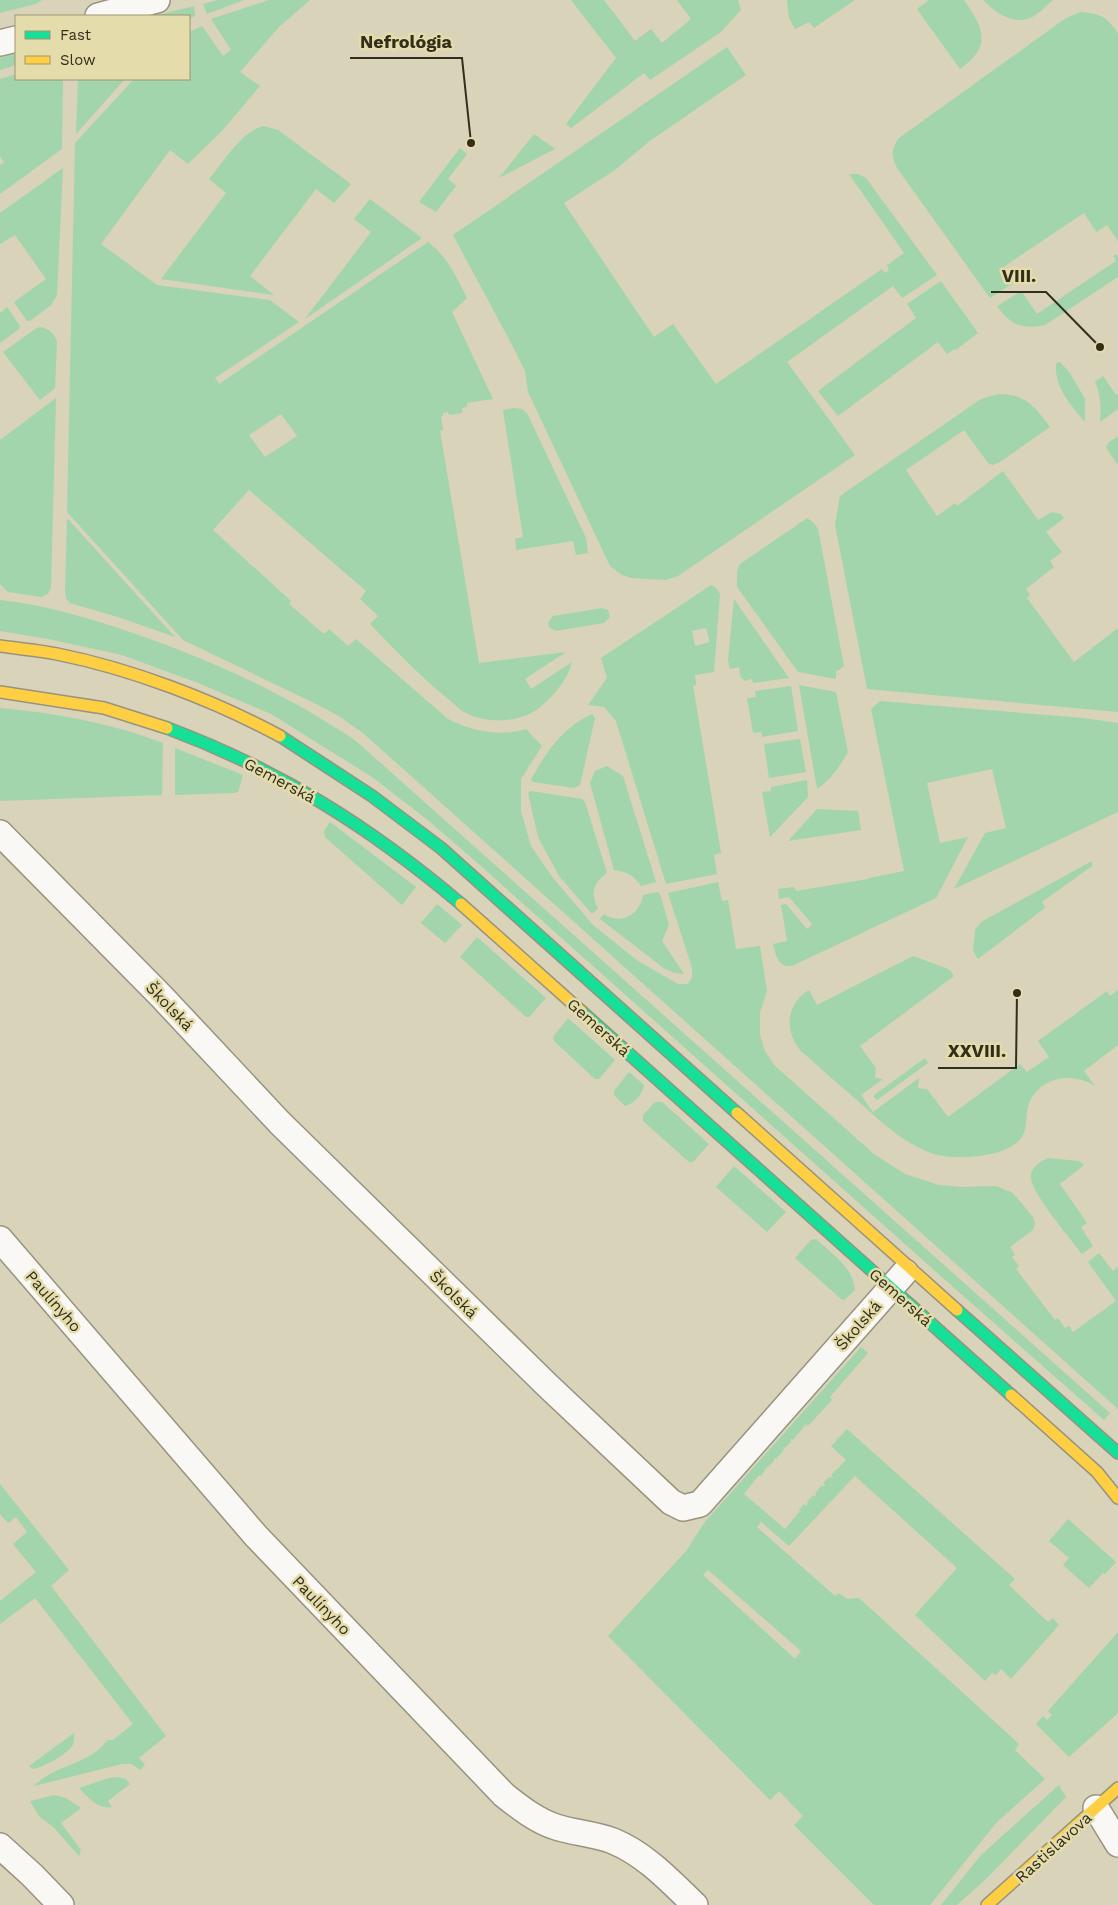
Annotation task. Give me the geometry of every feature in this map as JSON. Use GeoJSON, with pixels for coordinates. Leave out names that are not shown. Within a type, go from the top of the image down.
{"type":"FeatureCollection","features":[{"type":"Feature","properties":{"kind":"street"},"geometry":{"type":"LineString","coordinates":[[102,15],[157,0]]}},
{"type":"Feature","properties":{"kind":"street"},"geometry":{"type":"LineString","coordinates":[[0,43],[15,39]]}},
{"type":"Feature","properties":{"kind":"street","name":"Gemerská"},"geometry":{"type":"LineString","coordinates":[[0,646],[57,654],[122,671],[195,696],[252,721],[372,796],[434,842],[909,1268],[1118,1452]]}},
{"type":"Feature","properties":{"kind":"street","name":"Gemerská"},"geometry":{"type":"LineString","coordinates":[[0,692],[67,702],[145,720],[206,743],[287,781],[355,822],[414,865],[490,929],[1097,1472],[1118,1498]]}},
{"type":"Feature","properties":{"kind":"street","name":"Školská"},"geometry":{"type":"LineString","coordinates":[[0,833],[161,996],[280,1123],[547,1385],[671,1502],[682,1508],[700,1504],[909,1268]]}},
{"type":"Feature","properties":{"kind":"street","name":"Paulínyho"},"geometry":{"type":"LineString","coordinates":[[3,1243],[256,1536],[504,1795],[523,1810],[555,1827],[612,1841],[635,1852],[660,1871],[694,1905]]}},
{"type":"Feature","properties":{"kind":"street","name":"Rastislavova"},"geometry":{"type":"LineString","coordinates":[[987,1905],[1118,1788]]}},
{"type":"Feature","properties":{"kind":"street"},"geometry":{"type":"LineString","coordinates":[[1096,1808],[1118,1844]]}},
{"type":"Feature","properties":{"kind":"street"},"geometry":{"type":"LineString","coordinates":[[0,1846],[61,1905]]}},
{"type":"Feature","properties":{"kind":"green space"},"geometry":{"type":"Polygon","coordinates":[[[0,0],[42,0],[35,4],[0,13],[0,0]]]}},
{"type":"Feature","properties":{"kind":"green space"},"geometry":{"type":"Polygon","coordinates":[[[218,0],[244,0],[207,14],[203,4],[218,0]]]}},
{"type":"Feature","properties":{"kind":"green space"},"geometry":{"type":"Polygon","coordinates":[[[269,0],[310,0],[279,27],[240,72],[260,86],[221,132],[188,164],[170,150],[101,244],[157,285],[270,300],[299,322],[215,378],[219,384],[428,242],[435,248],[451,268],[467,298],[452,312],[493,399],[467,403],[467,407],[462,408],[462,413],[449,415],[448,412],[443,413],[443,416],[441,416],[443,430],[440,431],[479,663],[566,652],[525,679],[531,689],[572,662],[570,668],[555,693],[531,713],[523,717],[503,720],[474,717],[461,710],[438,690],[408,663],[370,624],[378,616],[360,599],[366,591],[249,490],[213,530],[291,601],[289,604],[324,634],[329,629],[348,646],[356,639],[448,719],[476,730],[496,733],[526,729],[542,746],[521,779],[521,811],[531,846],[553,878],[593,925],[638,961],[678,984],[688,984],[692,978],[692,968],[668,893],[718,882],[722,901],[728,900],[736,949],[760,946],[767,991],[760,1012],[760,1035],[765,1051],[774,1065],[874,1154],[905,1174],[939,1185],[963,1187],[996,1186],[1013,1193],[1033,1217],[1035,1223],[1033,1230],[1010,1247],[1015,1255],[1012,1257],[1019,1266],[1016,1269],[1055,1320],[1058,1318],[1065,1328],[1069,1326],[1073,1332],[1116,1301],[1088,1262],[1099,1253],[1113,1271],[1118,1267],[1118,1409],[363,733],[337,715],[314,703],[183,640],[67,512],[75,143],[133,80],[190,80],[190,32],[202,26],[223,56],[231,50],[211,19],[269,0]],[[281,414],[249,435],[265,457],[297,436],[281,414]]]}},
{"type":"Feature","properties":{"kind":"green space"},"geometry":{"type":"Polygon","coordinates":[[[571,0],[604,0],[635,41],[651,29],[662,43],[691,19],[677,0],[738,0],[741,10],[721,32],[650,80],[644,73],[571,128],[566,124],[616,58],[571,0]]]}},
{"type":"Feature","properties":{"kind":"green space"},"geometry":{"type":"Polygon","coordinates":[[[787,0],[855,0],[814,28],[809,22],[795,29],[789,18],[787,0]]]}},
{"type":"Feature","properties":{"kind":"green space"},"geometry":{"type":"Polygon","coordinates":[[[929,0],[964,0],[976,20],[982,37],[981,45],[970,61],[960,69],[917,9],[929,0]]]}},
{"type":"Feature","properties":{"kind":"green space"},"geometry":{"type":"Polygon","coordinates":[[[983,0],[1053,0],[1034,16],[1020,20],[1000,14],[983,0]]]}},
{"type":"Feature","properties":{"kind":"green space"},"geometry":{"type":"Polygon","coordinates":[[[194,6],[195,16],[190,18],[190,15],[158,15],[194,6]]]}},
{"type":"Feature","properties":{"kind":"green space"},"geometry":{"type":"Polygon","coordinates":[[[1081,12],[1094,14],[1106,19],[1118,33],[1118,241],[1107,225],[1096,232],[1084,213],[1005,266],[1015,282],[990,298],[897,168],[893,149],[899,138],[1066,18],[1081,12]]]}},
{"type":"Feature","properties":{"kind":"green space"},"geometry":{"type":"Polygon","coordinates":[[[727,47],[746,75],[651,140],[615,170],[564,203],[654,337],[673,324],[716,384],[882,269],[885,273],[889,270],[887,265],[904,253],[849,174],[858,174],[866,178],[937,275],[902,298],[893,286],[787,362],[855,455],[678,576],[666,580],[631,578],[622,575],[610,566],[528,392],[525,371],[453,235],[727,47]]]}},
{"type":"Feature","properties":{"kind":"green space"},"geometry":{"type":"Polygon","coordinates":[[[15,53],[15,65],[0,70],[0,58],[15,53]]]}},
{"type":"Feature","properties":{"kind":"green space"},"geometry":{"type":"Polygon","coordinates":[[[15,74],[15,80],[63,80],[62,149],[0,194],[0,165],[4,162],[0,157],[0,79],[15,74]]]}},
{"type":"Feature","properties":{"kind":"green space"},"geometry":{"type":"Polygon","coordinates":[[[78,80],[124,80],[76,134],[78,80]]]}},
{"type":"Feature","properties":{"kind":"green space"},"geometry":{"type":"Polygon","coordinates":[[[264,126],[278,130],[351,184],[334,203],[316,189],[250,276],[274,295],[161,279],[226,193],[209,179],[241,140],[256,129],[264,126]]]}},
{"type":"Feature","properties":{"kind":"green space"},"geometry":{"type":"Polygon","coordinates":[[[534,134],[555,149],[499,178],[534,134]]]}},
{"type":"Feature","properties":{"kind":"green space"},"geometry":{"type":"Polygon","coordinates":[[[460,148],[467,154],[448,179],[456,186],[436,212],[419,202],[460,148]]]}},
{"type":"Feature","properties":{"kind":"green space"},"geometry":{"type":"Polygon","coordinates":[[[63,168],[57,295],[51,305],[30,321],[27,321],[14,302],[46,279],[15,235],[0,244],[0,213],[63,168]]]}},
{"type":"Feature","properties":{"kind":"green space"},"geometry":{"type":"Polygon","coordinates":[[[370,199],[422,238],[305,319],[371,232],[354,219],[370,199]]]}},
{"type":"Feature","properties":{"kind":"green space"},"geometry":{"type":"Polygon","coordinates":[[[1116,254],[1118,257],[1118,277],[1045,325],[1030,327],[1012,322],[997,306],[1021,291],[1037,314],[1116,261],[1113,256],[1116,254]]]}},
{"type":"Feature","properties":{"kind":"green space"},"geometry":{"type":"Polygon","coordinates":[[[941,281],[978,333],[956,350],[947,354],[938,342],[838,416],[818,391],[916,318],[907,304],[941,281]]]}},
{"type":"Feature","properties":{"kind":"green space"},"geometry":{"type":"Polygon","coordinates":[[[7,307],[20,326],[19,329],[0,343],[0,313],[7,307]]]}},
{"type":"Feature","properties":{"kind":"green space"},"geometry":{"type":"Polygon","coordinates":[[[40,327],[51,332],[57,342],[55,388],[40,400],[3,352],[40,327]]]}},
{"type":"Feature","properties":{"kind":"green space"},"geometry":{"type":"Polygon","coordinates":[[[1060,362],[1070,373],[1085,399],[1085,422],[1060,387],[1056,363],[1060,362]]]}},
{"type":"Feature","properties":{"kind":"green space"},"geometry":{"type":"Polygon","coordinates":[[[1103,376],[1116,395],[1118,394],[1118,409],[1100,422],[1100,401],[1095,382],[1103,376]]]}},
{"type":"Feature","properties":{"kind":"green space"},"geometry":{"type":"Polygon","coordinates":[[[998,394],[1016,396],[1023,399],[1034,407],[1050,427],[1000,462],[992,465],[988,463],[964,430],[906,470],[937,516],[955,503],[957,506],[1003,471],[1038,520],[1052,512],[1061,514],[1064,518],[1046,532],[1062,552],[1050,561],[1054,567],[1026,589],[1030,595],[1027,598],[1074,662],[1118,628],[1118,712],[867,689],[835,525],[840,496],[981,399],[998,394]]]}},
{"type":"Feature","properties":{"kind":"green space"},"geometry":{"type":"Polygon","coordinates":[[[56,398],[51,588],[48,594],[41,597],[8,592],[0,584],[0,440],[56,398]]]}},
{"type":"Feature","properties":{"kind":"green space"},"geometry":{"type":"Polygon","coordinates":[[[522,409],[527,413],[586,538],[588,553],[576,555],[573,541],[516,550],[515,539],[523,537],[503,410],[522,409]]]}},
{"type":"Feature","properties":{"kind":"green space"},"geometry":{"type":"Polygon","coordinates":[[[1118,436],[1117,464],[1106,447],[1109,442],[1118,436]]]}},
{"type":"Feature","properties":{"kind":"green space"},"geometry":{"type":"Polygon","coordinates":[[[67,518],[175,637],[70,603],[66,598],[65,591],[67,518]]]}},
{"type":"Feature","properties":{"kind":"green space"},"geometry":{"type":"Polygon","coordinates":[[[807,518],[818,529],[844,666],[836,672],[836,679],[798,672],[737,587],[737,571],[740,564],[807,518]]]}},
{"type":"Feature","properties":{"kind":"green space"},"geometry":{"type":"Polygon","coordinates":[[[711,585],[720,594],[714,672],[695,675],[696,685],[693,686],[721,853],[714,855],[717,874],[666,884],[616,721],[604,707],[588,705],[607,678],[601,658],[711,585]],[[706,628],[692,631],[695,646],[710,642],[706,628]]]}},
{"type":"Feature","properties":{"kind":"green space"},"geometry":{"type":"Polygon","coordinates":[[[734,599],[789,678],[753,683],[752,679],[744,681],[741,678],[739,667],[730,669],[728,660],[734,599]]]}},
{"type":"Feature","properties":{"kind":"green space"},"geometry":{"type":"Polygon","coordinates":[[[0,600],[35,605],[86,618],[165,644],[277,694],[356,741],[1110,1413],[1104,1420],[482,867],[429,821],[372,777],[271,714],[198,683],[122,655],[0,631],[0,600]]]}},
{"type":"Feature","properties":{"kind":"green space"},"geometry":{"type":"Polygon","coordinates":[[[602,608],[608,610],[610,617],[604,623],[556,631],[549,627],[548,623],[553,616],[602,608]]]}},
{"type":"Feature","properties":{"kind":"green space"},"geometry":{"type":"Polygon","coordinates":[[[799,685],[836,692],[848,752],[831,777],[817,789],[799,685]]]}},
{"type":"Feature","properties":{"kind":"green space"},"geometry":{"type":"Polygon","coordinates":[[[791,686],[798,731],[762,737],[761,732],[753,733],[747,698],[756,697],[755,691],[791,686]]]}},
{"type":"Feature","properties":{"kind":"green space"},"geometry":{"type":"Polygon","coordinates":[[[880,701],[1083,718],[1118,723],[1118,812],[954,889],[985,833],[1006,828],[992,769],[927,783],[940,843],[968,837],[936,898],[794,965],[785,966],[779,961],[773,944],[787,941],[781,905],[786,904],[807,929],[812,924],[789,897],[779,899],[778,889],[794,887],[796,891],[904,871],[871,709],[880,701]]]}},
{"type":"Feature","properties":{"kind":"green space"},"geometry":{"type":"Polygon","coordinates":[[[0,708],[42,713],[103,724],[163,743],[162,795],[0,801],[0,708]]]}},
{"type":"Feature","properties":{"kind":"green space"},"geometry":{"type":"Polygon","coordinates":[[[592,714],[595,718],[580,785],[574,788],[533,782],[531,780],[536,770],[556,742],[572,726],[592,714]]]}},
{"type":"Feature","properties":{"kind":"green space"},"geometry":{"type":"Polygon","coordinates":[[[800,739],[806,772],[769,778],[764,744],[800,739]]]}},
{"type":"Feature","properties":{"kind":"green space"},"geometry":{"type":"Polygon","coordinates":[[[175,748],[243,775],[238,792],[175,795],[175,748]]]}},
{"type":"Feature","properties":{"kind":"green space"},"geometry":{"type":"Polygon","coordinates":[[[607,766],[623,776],[656,882],[641,886],[630,875],[614,870],[590,783],[595,771],[607,766]]]}},
{"type":"Feature","properties":{"kind":"green space"},"geometry":{"type":"Polygon","coordinates":[[[807,780],[808,797],[770,837],[762,792],[771,791],[771,787],[807,780]]]}},
{"type":"Feature","properties":{"kind":"green space"},"geometry":{"type":"Polygon","coordinates":[[[531,791],[582,799],[585,802],[607,873],[596,884],[594,898],[598,908],[592,914],[559,876],[538,837],[528,793],[531,791]]]}},
{"type":"Feature","properties":{"kind":"green space"},"geometry":{"type":"Polygon","coordinates":[[[817,809],[858,811],[861,830],[788,841],[817,809]]]}},
{"type":"Feature","properties":{"kind":"green space"},"geometry":{"type":"Polygon","coordinates":[[[330,822],[416,887],[402,905],[325,837],[324,831],[330,822]]]}},
{"type":"Feature","properties":{"kind":"green space"},"geometry":{"type":"Polygon","coordinates":[[[1092,861],[1092,866],[1042,902],[1045,908],[978,959],[973,951],[975,930],[981,922],[1092,861]]]}},
{"type":"Feature","properties":{"kind":"green space"},"geometry":{"type":"Polygon","coordinates":[[[657,892],[660,894],[669,925],[662,941],[684,974],[665,969],[600,919],[604,914],[617,919],[629,916],[638,908],[643,895],[657,892]]]}},
{"type":"Feature","properties":{"kind":"green space"},"geometry":{"type":"Polygon","coordinates":[[[437,904],[462,925],[445,943],[421,923],[437,904]]]}},
{"type":"Feature","properties":{"kind":"green space"},"geometry":{"type":"Polygon","coordinates":[[[477,937],[546,998],[529,1017],[526,1017],[460,957],[477,937]]]}},
{"type":"Feature","properties":{"kind":"green space"},"geometry":{"type":"Polygon","coordinates":[[[913,956],[946,968],[954,976],[860,1046],[876,1068],[875,1078],[883,1079],[861,1095],[873,1112],[919,1078],[918,1088],[927,1089],[948,1117],[1020,1064],[1027,1072],[1049,1057],[1038,1041],[1107,991],[1110,996],[1118,990],[1118,1045],[1084,1071],[1095,1086],[1077,1079],[1068,1078],[1059,1079],[1042,1086],[1030,1101],[1025,1129],[1021,1138],[1014,1145],[992,1154],[965,1157],[940,1155],[920,1148],[901,1137],[800,1050],[791,1034],[790,1018],[796,1002],[809,990],[817,1005],[913,956]]]}},
{"type":"Feature","properties":{"kind":"green space"},"geometry":{"type":"Polygon","coordinates":[[[568,1018],[615,1060],[599,1079],[595,1079],[554,1041],[553,1037],[568,1018]]]}},
{"type":"Feature","properties":{"kind":"green space"},"geometry":{"type":"Polygon","coordinates":[[[925,1058],[928,1063],[877,1100],[873,1096],[925,1058]]]}},
{"type":"Feature","properties":{"kind":"green space"},"geometry":{"type":"Polygon","coordinates":[[[629,1072],[644,1085],[642,1092],[637,1098],[625,1106],[614,1095],[614,1091],[629,1072]]]}},
{"type":"Feature","properties":{"kind":"green space"},"geometry":{"type":"Polygon","coordinates":[[[655,1102],[662,1102],[709,1144],[693,1162],[689,1162],[643,1121],[643,1115],[655,1102]]]}},
{"type":"Feature","properties":{"kind":"green space"},"geometry":{"type":"Polygon","coordinates":[[[1048,1158],[1079,1161],[1084,1165],[1060,1184],[1087,1223],[1081,1227],[1093,1246],[1082,1254],[1043,1202],[1032,1181],[1031,1174],[1034,1169],[1040,1162],[1048,1158]]]}},
{"type":"Feature","properties":{"kind":"green space"},"geometry":{"type":"Polygon","coordinates":[[[734,1166],[786,1212],[767,1232],[716,1187],[734,1166]]]}},
{"type":"Feature","properties":{"kind":"green space"},"geometry":{"type":"Polygon","coordinates":[[[816,1239],[841,1262],[850,1274],[855,1290],[844,1300],[795,1258],[811,1240],[816,1239]]]}},
{"type":"Feature","properties":{"kind":"green space"},"geometry":{"type":"Polygon","coordinates":[[[861,1347],[868,1353],[830,1397],[832,1400],[808,1426],[806,1424],[793,1440],[791,1439],[791,1442],[784,1447],[776,1459],[774,1458],[774,1461],[761,1476],[759,1475],[744,1494],[785,1529],[804,1504],[806,1506],[813,1495],[815,1497],[815,1493],[822,1485],[823,1487],[825,1485],[823,1483],[833,1476],[831,1475],[846,1460],[831,1446],[847,1429],[1015,1579],[1009,1585],[1048,1622],[1053,1618],[1059,1625],[1011,1679],[1001,1669],[996,1675],[992,1673],[985,1681],[915,1615],[957,1568],[855,1476],[789,1546],[761,1522],[757,1527],[835,1596],[839,1593],[847,1599],[859,1598],[1019,1744],[1015,1750],[1045,1779],[997,1822],[930,1905],[874,1905],[794,1825],[803,1816],[779,1791],[770,1800],[608,1636],[687,1550],[704,1523],[861,1347]],[[708,1570],[703,1575],[795,1659],[801,1651],[708,1570]]]}},
{"type":"Feature","properties":{"kind":"green space"},"geometry":{"type":"Polygon","coordinates":[[[0,1484],[69,1570],[51,1586],[166,1736],[139,1758],[145,1765],[140,1770],[132,1764],[122,1764],[34,1786],[47,1776],[93,1754],[108,1740],[113,1740],[133,1724],[35,1598],[0,1624],[0,1601],[36,1572],[13,1544],[27,1532],[16,1517],[8,1523],[0,1514],[0,1484]]]}},
{"type":"Feature","properties":{"kind":"green space"},"geometry":{"type":"Polygon","coordinates":[[[1068,1519],[1116,1562],[1089,1588],[1063,1565],[1069,1558],[1049,1541],[1068,1519]]]}},
{"type":"Feature","properties":{"kind":"green space"},"geometry":{"type":"Polygon","coordinates":[[[1118,1632],[1118,1713],[1069,1757],[1036,1724],[1043,1716],[1047,1720],[1052,1715],[1048,1711],[1118,1632]]]}},
{"type":"Feature","properties":{"kind":"green space"},"geometry":{"type":"Polygon","coordinates":[[[74,1733],[73,1744],[65,1753],[38,1768],[33,1769],[29,1766],[74,1733]]]}},
{"type":"Feature","properties":{"kind":"green space"},"geometry":{"type":"Polygon","coordinates":[[[118,1777],[126,1779],[130,1784],[108,1801],[112,1807],[98,1805],[79,1788],[109,1778],[118,1777]]]}},
{"type":"Feature","properties":{"kind":"green space"},"geometry":{"type":"Polygon","coordinates":[[[1059,1785],[1066,1797],[985,1880],[957,1905],[941,1905],[981,1855],[1059,1785]]]}},
{"type":"Feature","properties":{"kind":"green space"},"geometry":{"type":"Polygon","coordinates":[[[54,1795],[66,1798],[81,1808],[61,1823],[81,1850],[79,1856],[54,1828],[39,1816],[30,1801],[54,1795]]]}},
{"type":"Feature","properties":{"kind":"traffic: fast"},"geometry":{"type":"LineString","coordinates":[[167,728],[247,762],[322,802],[392,850],[461,904]]}},
{"type":"Feature","properties":{"kind":"traffic: fast"},"geometry":{"type":"LineString","coordinates":[[280,736],[372,796],[441,848],[737,1113]]}},
{"type":"Feature","properties":{"kind":"traffic: fast"},"geometry":{"type":"LineString","coordinates":[[581,1011],[1011,1395]]}},
{"type":"Feature","properties":{"kind":"traffic: fast"},"geometry":{"type":"LineString","coordinates":[[957,1310],[1118,1453]]}},
{"type":"Feature","properties":{"kind":"traffic: slow"},"geometry":{"type":"LineString","coordinates":[[0,646],[43,651],[85,660],[143,677],[200,698],[280,736]]}},
{"type":"Feature","properties":{"kind":"traffic: slow"},"geometry":{"type":"LineString","coordinates":[[0,692],[104,708],[167,728]]}},
{"type":"Feature","properties":{"kind":"traffic: slow"},"geometry":{"type":"LineString","coordinates":[[461,904],[581,1011]]}},
{"type":"Feature","properties":{"kind":"traffic: slow"},"geometry":{"type":"LineString","coordinates":[[737,1113],[957,1310]]}},
{"type":"Feature","properties":{"kind":"traffic: slow"},"geometry":{"type":"LineString","coordinates":[[1011,1395],[1097,1472],[1118,1498]]}},
{"type":"Feature","properties":{"kind":"traffic: slow"},"geometry":{"type":"LineString","coordinates":[[987,1905],[1118,1788]]}},
{"type":"Feature","properties":{"kind":"place","name":"Nefrológia"},"geometry":{"type":"Point","coordinates":[471,143]}},
{"type":"Feature","properties":{"kind":"place","name":"VIII."},"geometry":{"type":"Point","coordinates":[1100,347]}},
{"type":"Feature","properties":{"kind":"place","name":"XXVIII."},"geometry":{"type":"Point","coordinates":[1017,993]}}]}
